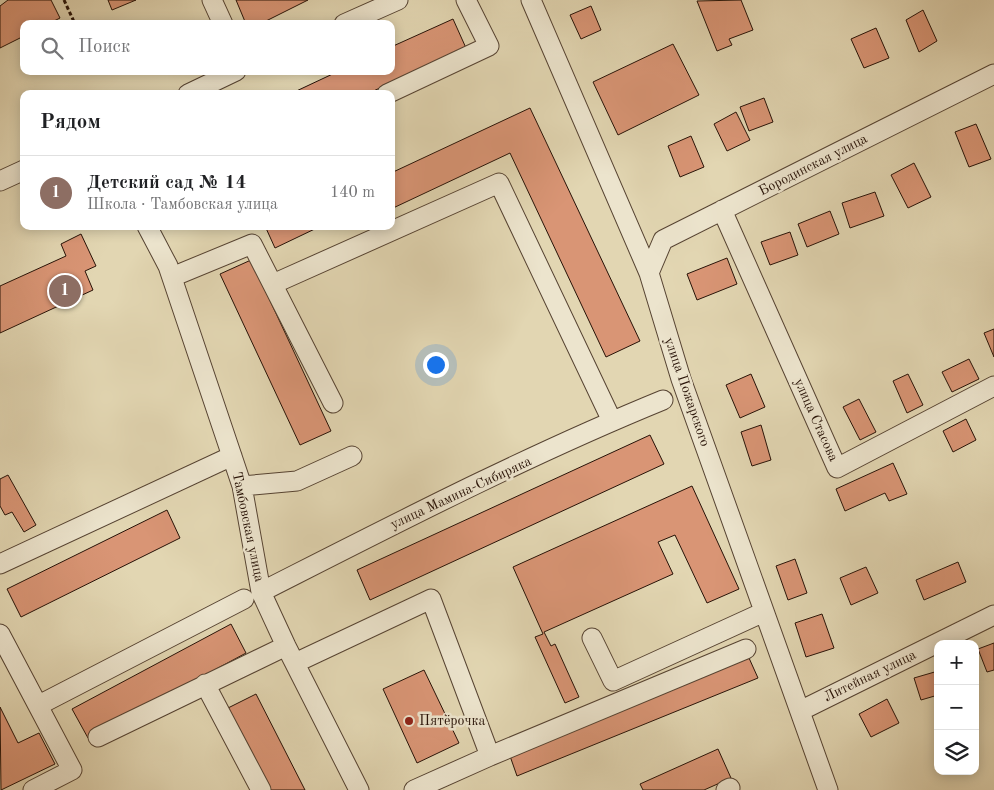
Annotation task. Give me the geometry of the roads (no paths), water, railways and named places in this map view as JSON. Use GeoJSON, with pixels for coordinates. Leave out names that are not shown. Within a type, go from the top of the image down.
{"type":"FeatureCollection","features":[{"type":"Feature","properties":{"kind":"street"},"geometry":{"type":"LineString","coordinates":[[212,0],[220,20]]}},
{"type":"Feature","properties":{"kind":"street"},"geometry":{"type":"LineString","coordinates":[[353,20],[398,0]]}},
{"type":"Feature","properties":{"kind":"street"},"geometry":{"type":"LineString","coordinates":[[395,90],[489,46],[466,0]]}},
{"type":"Feature","properties":{"kind":"street","name":"улица Пожарского"},"geometry":{"type":"LineString","coordinates":[[531,0],[649,273],[680,379],[828,790]]}},
{"type":"Feature","properties":{"kind":"street","name":"Бородинская улица"},"geometry":{"type":"LineString","coordinates":[[663,240],[994,74]]}},
{"type":"Feature","properties":{"kind":"street"},"geometry":{"type":"LineString","coordinates":[[196,90],[228,75]]}},
{"type":"Feature","properties":{"kind":"street"},"geometry":{"type":"LineString","coordinates":[[0,182],[20,172]]}},
{"type":"Feature","properties":{"kind":"street"},"geometry":{"type":"LineString","coordinates":[[395,229],[499,183],[612,421]]}},
{"type":"Feature","properties":{"kind":"street","name":"улица Стасова"},"geometry":{"type":"LineString","coordinates":[[722,210],[837,468],[994,386]]}},
{"type":"Feature","properties":{"kind":"street","name":"Тамбовская улица"},"geometry":{"type":"LineString","coordinates":[[149,230],[172,277],[242,486],[253,595],[286,646],[359,790]]}},
{"type":"Feature","properties":{"kind":"street"},"geometry":{"type":"LineString","coordinates":[[273,284],[394,230]]}},
{"type":"Feature","properties":{"kind":"street"},"geometry":{"type":"LineString","coordinates":[[632,234],[663,240],[649,273]]}},
{"type":"Feature","properties":{"kind":"street"},"geometry":{"type":"LineString","coordinates":[[172,277],[252,244],[333,403]]}},
{"type":"Feature","properties":{"kind":"street","name":"улица Мамина-Сибиряка"},"geometry":{"type":"LineString","coordinates":[[38,705],[377,533],[612,421],[663,400]]}},
{"type":"Feature","properties":{"kind":"street"},"geometry":{"type":"LineString","coordinates":[[0,564],[232,456]]}},
{"type":"Feature","properties":{"kind":"street"},"geometry":{"type":"LineString","coordinates":[[242,486],[297,481],[352,456]]}},
{"type":"Feature","properties":{"kind":"street"},"geometry":{"type":"LineString","coordinates":[[295,663],[431,599],[490,756]]}},
{"type":"Feature","properties":{"kind":"street"},"geometry":{"type":"LineString","coordinates":[[592,638],[613,681],[764,612]]}},
{"type":"Feature","properties":{"kind":"street","name":"Литейная улица"},"geometry":{"type":"LineString","coordinates":[[800,711],[994,615]]}},
{"type":"Feature","properties":{"kind":"street"},"geometry":{"type":"LineString","coordinates":[[0,634],[72,770],[33,790]]}},
{"type":"Feature","properties":{"kind":"street"},"geometry":{"type":"LineString","coordinates":[[98,737],[286,646]]}},
{"type":"Feature","properties":{"kind":"street"},"geometry":{"type":"LineString","coordinates":[[414,790],[490,756],[746,649]]}},
{"type":"Feature","properties":{"kind":"street"},"geometry":{"type":"LineString","coordinates":[[206,684],[261,790]]}},
{"type":"Feature","properties":{"kind":"place","name":"Детский сад № 14"},"geometry":{"type":"Point","coordinates":[65,291]}},
{"type":"Feature","properties":{"kind":"place","name":"Пятёрочка"},"geometry":{"type":"Point","coordinates":[409,721]}}]}
